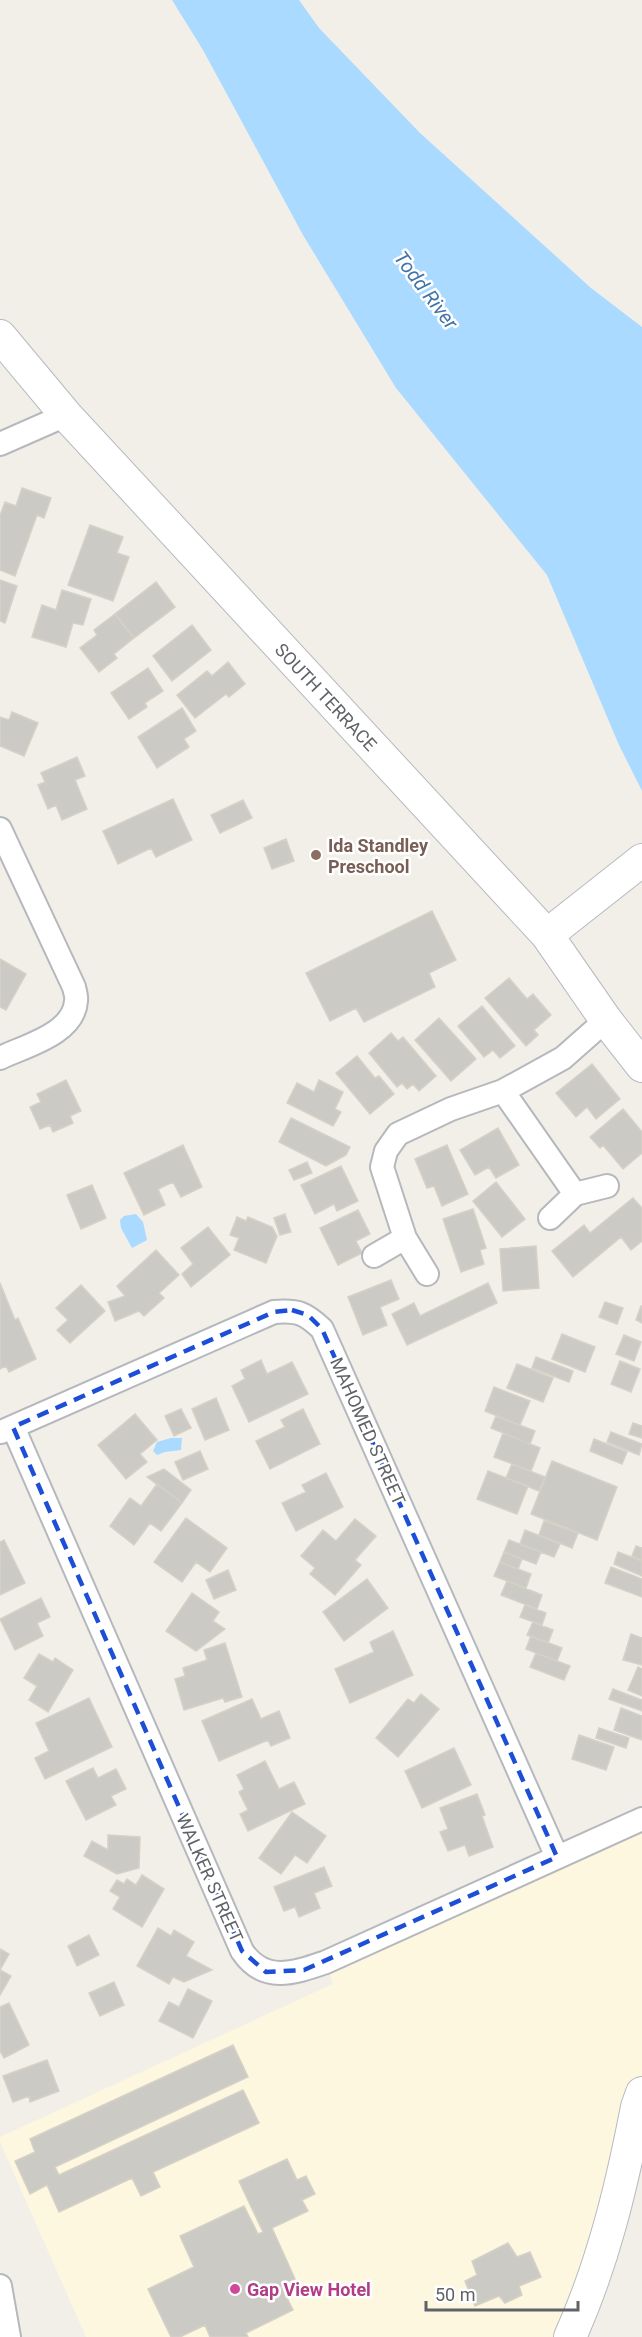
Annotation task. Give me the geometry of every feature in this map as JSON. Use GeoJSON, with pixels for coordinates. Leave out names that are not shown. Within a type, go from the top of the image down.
{"type":"FeatureCollection","features":[{"type":"Feature","properties":{"kind":"street","name":"SOUTH TERRACE"},"geometry":{"type":"LineString","coordinates":[[0,336],[66,415],[547,935],[606,1020],[642,1065]]}},
{"type":"Feature","properties":{"kind":"street"},"geometry":{"type":"LineString","coordinates":[[0,444],[66,415]]}},
{"type":"Feature","properties":{"kind":"street"},"geometry":{"type":"LineString","coordinates":[[0,829],[74,987],[76,1001],[72,1015],[65,1025],[49,1036],[0,1058]]}},
{"type":"Feature","properties":{"kind":"street"},"geometry":{"type":"LineString","coordinates":[[547,935],[642,860]]}},
{"type":"Feature","properties":{"kind":"street"},"geometry":{"type":"LineString","coordinates":[[427,1274],[405,1238],[382,1167],[386,1151],[398,1134],[452,1109],[503,1091],[563,1058],[606,1020]]}},
{"type":"Feature","properties":{"kind":"street"},"geometry":{"type":"LineString","coordinates":[[503,1091],[575,1194]]}},
{"type":"Feature","properties":{"kind":"street"},"geometry":{"type":"LineString","coordinates":[[550,1218],[575,1194],[607,1186]]}},
{"type":"Feature","properties":{"kind":"street"},"geometry":{"type":"LineString","coordinates":[[374,1256],[405,1238]]}},
{"type":"Feature","properties":{"kind":"street","name":"MAHOMED STREET"},"geometry":{"type":"LineString","coordinates":[[7,1430],[274,1312],[292,1310],[308,1315],[322,1329],[557,1857]]}},
{"type":"Feature","properties":{"kind":"street","name":"WALKER STREET"},"geometry":{"type":"LineString","coordinates":[[7,1430],[242,1951],[250,1963],[266,1972],[283,1974],[326,1962],[642,1819]]}},
{"type":"Feature","properties":{"kind":"street","name":"WALKER STREET"},"geometry":{"type":"LineString","coordinates":[[616,1832],[642,1825]]}},
{"type":"Feature","properties":{"kind":"street"},"geometry":{"type":"LineString","coordinates":[[570,2337],[591,2286],[613,2216],[642,2093]]}},
{"type":"Feature","properties":{"kind":"street"},"geometry":{"type":"LineString","coordinates":[[0,2286],[9,2337]]}},
{"type":"Feature","properties":{"kind":"highlighted area"},"geometry":{"type":"Polygon","coordinates":[[[292,1310],[308,1315],[322,1329],[557,1857],[304,1970],[266,1972],[242,1951],[13,1427],[274,1312],[292,1310]]]}},
{"type":"Feature","properties":{"kind":"shaded area"},"geometry":{"type":"Polygon","coordinates":[[[642,1823],[642,2109],[570,2337],[86,2337],[0,2142],[0,2137],[333,1984],[326,1962],[642,1823]]]}},
{"type":"Feature","properties":{"kind":"water","name":"Todd River"},"geometry":{"type":"Polygon","coordinates":[[[172,0],[299,0],[319,28],[420,133],[591,288],[642,327],[642,791],[619,745],[547,575],[396,388],[303,235],[203,50],[172,0]]]}},
{"type":"Feature","properties":{"kind":"water"},"geometry":{"type":"Polygon","coordinates":[[[136,1214],[143,1222],[147,1240],[132,1248],[121,1228],[120,1220],[124,1216],[136,1214]]]}},
{"type":"Feature","properties":{"kind":"water"},"geometry":{"type":"Polygon","coordinates":[[[182,1438],[181,1450],[157,1455],[153,1451],[157,1442],[182,1438]]]}},
{"type":"Feature","properties":{"kind":"building"},"geometry":{"type":"Polygon","coordinates":[[[22,488],[51,498],[44,518],[37,515],[15,576],[0,570],[0,516],[5,502],[16,506],[22,488]]]}},
{"type":"Feature","properties":{"kind":"building"},"geometry":{"type":"Polygon","coordinates":[[[90,525],[123,537],[117,553],[129,557],[113,601],[68,585],[90,525]]]}},
{"type":"Feature","properties":{"kind":"building"},"geometry":{"type":"Polygon","coordinates":[[[0,580],[17,586],[5,623],[0,621],[0,580]]]}},
{"type":"Feature","properties":{"kind":"building"},"geometry":{"type":"Polygon","coordinates":[[[156,582],[175,607],[134,638],[115,614],[156,582]]]}},
{"type":"Feature","properties":{"kind":"building"},"geometry":{"type":"Polygon","coordinates":[[[62,590],[91,599],[83,625],[73,623],[66,647],[32,637],[42,605],[56,610],[62,590]]]}},
{"type":"Feature","properties":{"kind":"building"},"geometry":{"type":"Polygon","coordinates":[[[115,614],[134,638],[114,654],[117,658],[99,672],[80,648],[97,635],[94,630],[115,614]]]}},
{"type":"Feature","properties":{"kind":"building"},"geometry":{"type":"Polygon","coordinates":[[[192,625],[211,650],[172,681],[153,656],[192,625]]]}},
{"type":"Feature","properties":{"kind":"building"},"geometry":{"type":"Polygon","coordinates":[[[228,662],[245,684],[229,697],[226,694],[195,718],[177,695],[207,671],[212,676],[228,662]]]}},
{"type":"Feature","properties":{"kind":"building"},"geometry":{"type":"Polygon","coordinates":[[[148,668],[163,691],[145,703],[147,707],[129,719],[111,693],[148,668]]]}},
{"type":"Feature","properties":{"kind":"building"},"geometry":{"type":"Polygon","coordinates":[[[182,708],[196,731],[184,739],[189,747],[157,768],[138,737],[182,708]]]}},
{"type":"Feature","properties":{"kind":"building"},"geometry":{"type":"Polygon","coordinates":[[[12,712],[38,723],[24,756],[0,746],[0,717],[9,720],[12,712]]]}},
{"type":"Feature","properties":{"kind":"building"},"geometry":{"type":"Polygon","coordinates":[[[77,757],[85,776],[75,780],[87,809],[62,820],[56,805],[48,809],[38,785],[45,782],[41,773],[77,757]]]}},
{"type":"Feature","properties":{"kind":"building"},"geometry":{"type":"Polygon","coordinates":[[[173,799],[192,840],[156,857],[151,848],[118,864],[103,831],[173,799]]]}},
{"type":"Feature","properties":{"kind":"building"},"geometry":{"type":"Polygon","coordinates":[[[243,800],[252,818],[220,833],[211,815],[243,800]]]}},
{"type":"Feature","properties":{"kind":"building"},"geometry":{"type":"Polygon","coordinates":[[[286,839],[294,861],[272,869],[264,848],[286,839]]]}},
{"type":"Feature","properties":{"kind":"building"},"geometry":{"type":"Polygon","coordinates":[[[432,911],[456,960],[429,973],[435,987],[364,1022],[356,1008],[330,1021],[306,973],[432,911]]]}},
{"type":"Feature","properties":{"kind":"building"},"geometry":{"type":"Polygon","coordinates":[[[0,959],[26,974],[6,1010],[0,1007],[0,959]]]}},
{"type":"Feature","properties":{"kind":"building"},"geometry":{"type":"Polygon","coordinates":[[[509,978],[527,999],[533,994],[551,1015],[534,1030],[538,1035],[526,1046],[485,998],[509,978]]]}},
{"type":"Feature","properties":{"kind":"building"},"geometry":{"type":"Polygon","coordinates":[[[482,1006],[515,1046],[500,1058],[493,1050],[484,1057],[458,1026],[482,1006]]]}},
{"type":"Feature","properties":{"kind":"building"},"geometry":{"type":"Polygon","coordinates":[[[439,1018],[476,1059],[451,1081],[415,1040],[439,1018]]]}},
{"type":"Feature","properties":{"kind":"building"},"geometry":{"type":"Polygon","coordinates":[[[391,1033],[398,1041],[403,1037],[436,1076],[419,1091],[413,1084],[407,1089],[402,1083],[397,1087],[369,1053],[391,1033]]]}},
{"type":"Feature","properties":{"kind":"building"},"geometry":{"type":"Polygon","coordinates":[[[357,1056],[375,1078],[379,1076],[394,1094],[370,1114],[336,1073],[357,1056]]]}},
{"type":"Feature","properties":{"kind":"building"},"geometry":{"type":"Polygon","coordinates":[[[592,1064],[620,1099],[596,1119],[587,1107],[576,1117],[556,1093],[592,1064]]]}},
{"type":"Feature","properties":{"kind":"building"},"geometry":{"type":"Polygon","coordinates":[[[66,1080],[81,1111],[70,1116],[73,1123],[53,1132],[50,1125],[40,1129],[30,1107],[41,1102],[37,1094],[66,1080]]]}},
{"type":"Feature","properties":{"kind":"building"},"geometry":{"type":"Polygon","coordinates":[[[319,1080],[343,1092],[335,1109],[341,1112],[333,1126],[287,1103],[297,1083],[314,1092],[319,1080]]]}},
{"type":"Feature","properties":{"kind":"building"},"geometry":{"type":"Polygon","coordinates":[[[623,1109],[642,1132],[642,1153],[623,1169],[603,1145],[600,1148],[590,1137],[623,1109]]]}},
{"type":"Feature","properties":{"kind":"building"},"geometry":{"type":"Polygon","coordinates":[[[291,1118],[350,1147],[346,1155],[326,1166],[279,1142],[291,1118]]]}},
{"type":"Feature","properties":{"kind":"building"},"geometry":{"type":"Polygon","coordinates":[[[498,1128],[519,1165],[496,1178],[489,1167],[475,1175],[460,1150],[498,1128]]]}},
{"type":"Feature","properties":{"kind":"building"},"geometry":{"type":"Polygon","coordinates":[[[183,1145],[202,1187],[181,1197],[173,1182],[158,1189],[165,1205],[144,1215],[124,1173],[183,1145]]]}},
{"type":"Feature","properties":{"kind":"building"},"geometry":{"type":"Polygon","coordinates":[[[447,1145],[468,1194],[442,1206],[434,1186],[427,1188],[415,1159],[447,1145]]]}},
{"type":"Feature","properties":{"kind":"building"},"geometry":{"type":"Polygon","coordinates":[[[307,1162],[312,1173],[294,1180],[289,1170],[307,1162]]]}},
{"type":"Feature","properties":{"kind":"building"},"geometry":{"type":"Polygon","coordinates":[[[341,1166],[358,1201],[337,1211],[334,1204],[315,1214],[301,1185],[341,1166]]]}},
{"type":"Feature","properties":{"kind":"building"},"geometry":{"type":"Polygon","coordinates":[[[496,1182],[525,1219],[502,1237],[473,1201],[496,1182]]]}},
{"type":"Feature","properties":{"kind":"building"},"geometry":{"type":"Polygon","coordinates":[[[92,1185],[106,1218],[81,1229],[67,1195],[92,1185]]]}},
{"type":"Feature","properties":{"kind":"building"},"geometry":{"type":"Polygon","coordinates":[[[633,1198],[642,1208],[642,1241],[631,1250],[621,1237],[573,1277],[552,1251],[584,1225],[590,1233],[633,1198]]]}},
{"type":"Feature","properties":{"kind":"building"},"geometry":{"type":"Polygon","coordinates":[[[473,1209],[486,1248],[480,1250],[484,1264],[461,1272],[443,1219],[473,1209]]]}},
{"type":"Feature","properties":{"kind":"building"},"geometry":{"type":"Polygon","coordinates":[[[358,1210],[370,1234],[356,1241],[362,1253],[338,1265],[320,1228],[358,1210]]]}},
{"type":"Feature","properties":{"kind":"building"},"geometry":{"type":"Polygon","coordinates":[[[285,1214],[291,1232],[280,1235],[274,1218],[285,1214]]]}},
{"type":"Feature","properties":{"kind":"building"},"geometry":{"type":"Polygon","coordinates":[[[237,1217],[246,1221],[248,1217],[272,1227],[277,1236],[266,1263],[234,1250],[239,1238],[230,1235],[237,1217]]]}},
{"type":"Feature","properties":{"kind":"building"},"geometry":{"type":"Polygon","coordinates":[[[208,1227],[230,1255],[191,1287],[182,1274],[193,1264],[181,1248],[208,1227]]]}},
{"type":"Feature","properties":{"kind":"building"},"geometry":{"type":"Polygon","coordinates":[[[536,1246],[539,1288],[503,1291],[500,1249],[536,1246]]]}},
{"type":"Feature","properties":{"kind":"building"},"geometry":{"type":"Polygon","coordinates":[[[156,1250],[179,1275],[159,1293],[164,1298],[144,1316],[139,1311],[115,1321],[108,1302],[125,1296],[117,1286],[156,1250]]]}},
{"type":"Feature","properties":{"kind":"building"},"geometry":{"type":"Polygon","coordinates":[[[391,1280],[399,1299],[380,1307],[387,1325],[363,1335],[348,1297],[391,1280]]]}},
{"type":"Feature","properties":{"kind":"building"},"geometry":{"type":"Polygon","coordinates":[[[0,1283],[15,1320],[18,1318],[36,1359],[9,1372],[6,1366],[0,1369],[0,1283]]]}},
{"type":"Feature","properties":{"kind":"building"},"geometry":{"type":"Polygon","coordinates":[[[488,1283],[497,1303],[407,1345],[392,1314],[414,1303],[420,1316],[488,1283]]]}},
{"type":"Feature","properties":{"kind":"building"},"geometry":{"type":"Polygon","coordinates":[[[81,1285],[105,1311],[70,1343],[57,1330],[68,1320],[56,1308],[81,1285]]]}},
{"type":"Feature","properties":{"kind":"building"},"geometry":{"type":"Polygon","coordinates":[[[605,1302],[623,1308],[617,1324],[599,1317],[605,1302]]]}},
{"type":"Feature","properties":{"kind":"building"},"geometry":{"type":"Polygon","coordinates":[[[642,1306],[642,1323],[636,1320],[642,1306]]]}},
{"type":"Feature","properties":{"kind":"building"},"geometry":{"type":"Polygon","coordinates":[[[562,1334],[595,1347],[585,1372],[552,1359],[562,1334]]]}},
{"type":"Feature","properties":{"kind":"building"},"geometry":{"type":"Polygon","coordinates":[[[624,1335],[641,1342],[634,1361],[616,1354],[624,1335]]]}},
{"type":"Feature","properties":{"kind":"building"},"geometry":{"type":"Polygon","coordinates":[[[536,1357],[573,1371],[569,1382],[532,1368],[536,1357]]]}},
{"type":"Feature","properties":{"kind":"building"},"geometry":{"type":"Polygon","coordinates":[[[261,1360],[267,1374],[292,1362],[308,1394],[249,1422],[232,1386],[245,1379],[241,1370],[261,1360]]]}},
{"type":"Feature","properties":{"kind":"building"},"geometry":{"type":"Polygon","coordinates":[[[620,1361],[640,1369],[631,1392],[611,1384],[620,1361]]]}},
{"type":"Feature","properties":{"kind":"building"},"geometry":{"type":"Polygon","coordinates":[[[517,1364],[553,1378],[543,1402],[507,1388],[517,1364]]]}},
{"type":"Feature","properties":{"kind":"building"},"geometry":{"type":"Polygon","coordinates":[[[494,1387],[530,1401],[520,1425],[485,1411],[494,1387]]]}},
{"type":"Feature","properties":{"kind":"building"},"geometry":{"type":"Polygon","coordinates":[[[216,1398],[229,1430],[205,1440],[192,1409],[216,1398]]]}},
{"type":"Feature","properties":{"kind":"building"},"geometry":{"type":"Polygon","coordinates":[[[181,1409],[191,1428],[174,1436],[165,1416],[181,1409]]]}},
{"type":"Feature","properties":{"kind":"building"},"geometry":{"type":"Polygon","coordinates":[[[303,1409],[320,1444],[270,1469],[256,1441],[285,1427],[281,1420],[303,1409]]]}},
{"type":"Feature","properties":{"kind":"building"},"geometry":{"type":"Polygon","coordinates":[[[135,1414],[157,1440],[140,1454],[147,1462],[126,1479],[98,1445],[135,1414]]]}},
{"type":"Feature","properties":{"kind":"building"},"geometry":{"type":"Polygon","coordinates":[[[496,1416],[535,1431],[530,1444],[491,1428],[496,1416]]]}},
{"type":"Feature","properties":{"kind":"building"},"geometry":{"type":"Polygon","coordinates":[[[633,1423],[642,1426],[642,1438],[629,1434],[633,1423]]]}},
{"type":"Feature","properties":{"kind":"building"},"geometry":{"type":"Polygon","coordinates":[[[611,1432],[642,1444],[639,1455],[607,1442],[611,1432]]]}},
{"type":"Feature","properties":{"kind":"building"},"geometry":{"type":"Polygon","coordinates":[[[503,1433],[540,1448],[531,1471],[494,1457],[503,1433]]]}},
{"type":"Feature","properties":{"kind":"building"},"geometry":{"type":"Polygon","coordinates":[[[594,1439],[627,1452],[622,1464],[590,1451],[594,1439]]]}},
{"type":"Feature","properties":{"kind":"building"},"geometry":{"type":"Polygon","coordinates":[[[200,1451],[208,1469],[183,1480],[175,1462],[200,1451]]]}},
{"type":"Feature","properties":{"kind":"building"},"geometry":{"type":"Polygon","coordinates":[[[552,1461],[617,1487],[597,1540],[531,1514],[552,1461]]]}},
{"type":"Feature","properties":{"kind":"building"},"geometry":{"type":"Polygon","coordinates":[[[512,1464],[545,1477],[539,1491],[506,1478],[512,1464]]]}},
{"type":"Feature","properties":{"kind":"building"},"geometry":{"type":"Polygon","coordinates":[[[164,1469],[191,1490],[182,1503],[147,1477],[164,1469]]]}},
{"type":"Feature","properties":{"kind":"building"},"geometry":{"type":"Polygon","coordinates":[[[488,1471],[528,1486],[517,1514],[477,1499],[488,1471]]]}},
{"type":"Feature","properties":{"kind":"building"},"geometry":{"type":"Polygon","coordinates":[[[326,1473],[343,1507],[296,1531],[282,1503],[306,1492],[302,1485],[326,1473]]]}},
{"type":"Feature","properties":{"kind":"building"},"geometry":{"type":"Polygon","coordinates":[[[157,1484],[182,1503],[161,1531],[150,1523],[134,1545],[110,1526],[130,1498],[141,1506],[157,1484]]]}},
{"type":"Feature","properties":{"kind":"building"},"geometry":{"type":"Polygon","coordinates":[[[186,1518],[227,1548],[210,1572],[196,1562],[182,1582],[154,1562],[186,1518]]]}},
{"type":"Feature","properties":{"kind":"building"},"geometry":{"type":"Polygon","coordinates":[[[355,1519],[376,1536],[355,1560],[361,1565],[335,1595],[310,1574],[315,1568],[301,1556],[323,1530],[336,1541],[355,1519]]]}},
{"type":"Feature","properties":{"kind":"building"},"geometry":{"type":"Polygon","coordinates":[[[544,1521],[578,1533],[572,1548],[539,1535],[544,1521]]]}},
{"type":"Feature","properties":{"kind":"building"},"geometry":{"type":"Polygon","coordinates":[[[525,1530],[560,1544],[554,1557],[520,1544],[525,1530]]]}},
{"type":"Feature","properties":{"kind":"building"},"geometry":{"type":"Polygon","coordinates":[[[4,1540],[25,1583],[0,1595],[0,1542],[4,1540]]]}},
{"type":"Feature","properties":{"kind":"building"},"geometry":{"type":"Polygon","coordinates":[[[509,1540],[541,1552],[536,1564],[504,1552],[509,1540]]]}},
{"type":"Feature","properties":{"kind":"building"},"geometry":{"type":"Polygon","coordinates":[[[636,1546],[642,1548],[642,1560],[632,1556],[636,1546]]]}},
{"type":"Feature","properties":{"kind":"building"},"geometry":{"type":"Polygon","coordinates":[[[504,1552],[522,1559],[518,1569],[500,1562],[504,1552]]]}},
{"type":"Feature","properties":{"kind":"building"},"geometry":{"type":"Polygon","coordinates":[[[618,1552],[642,1561],[642,1576],[614,1564],[618,1552]]]}},
{"type":"Feature","properties":{"kind":"building"},"geometry":{"type":"Polygon","coordinates":[[[500,1562],[531,1574],[526,1588],[494,1576],[500,1562]]]}},
{"type":"Feature","properties":{"kind":"building"},"geometry":{"type":"Polygon","coordinates":[[[611,1567],[642,1579],[642,1597],[605,1583],[611,1567]]]}},
{"type":"Feature","properties":{"kind":"building"},"geometry":{"type":"Polygon","coordinates":[[[228,1570],[236,1590],[214,1599],[206,1580],[228,1570]]]}},
{"type":"Feature","properties":{"kind":"building"},"geometry":{"type":"Polygon","coordinates":[[[367,1579],[388,1608],[344,1641],[323,1612],[367,1579]]]}},
{"type":"Feature","properties":{"kind":"building"},"geometry":{"type":"Polygon","coordinates":[[[507,1581],[542,1595],[537,1609],[501,1595],[507,1581]]]}},
{"type":"Feature","properties":{"kind":"building"},"geometry":{"type":"Polygon","coordinates":[[[192,1593],[219,1612],[213,1621],[225,1629],[196,1651],[166,1631],[192,1593]]]}},
{"type":"Feature","properties":{"kind":"building"},"geometry":{"type":"Polygon","coordinates":[[[41,1598],[50,1617],[37,1623],[43,1636],[15,1650],[0,1619],[41,1598]]]}},
{"type":"Feature","properties":{"kind":"building"},"geometry":{"type":"Polygon","coordinates":[[[525,1605],[546,1613],[542,1625],[520,1617],[525,1605]]]}},
{"type":"Feature","properties":{"kind":"building"},"geometry":{"type":"Polygon","coordinates":[[[533,1622],[553,1630],[548,1643],[527,1635],[533,1622]]]}},
{"type":"Feature","properties":{"kind":"building"},"geometry":{"type":"Polygon","coordinates":[[[393,1631],[413,1675],[350,1703],[335,1669],[374,1652],[370,1642],[393,1631]]]}},
{"type":"Feature","properties":{"kind":"building"},"geometry":{"type":"Polygon","coordinates":[[[631,1634],[642,1638],[642,1665],[623,1660],[631,1634]]]}},
{"type":"Feature","properties":{"kind":"building"},"geometry":{"type":"Polygon","coordinates":[[[531,1636],[562,1648],[557,1661],[526,1649],[531,1636]]]}},
{"type":"Feature","properties":{"kind":"building"},"geometry":{"type":"Polygon","coordinates":[[[225,1643],[242,1697],[225,1702],[223,1698],[184,1710],[175,1679],[185,1676],[183,1668],[207,1660],[204,1650],[225,1643]]]}},
{"type":"Feature","properties":{"kind":"building"},"geometry":{"type":"Polygon","coordinates":[[[536,1653],[570,1666],[564,1680],[530,1667],[536,1653]]]}},
{"type":"Feature","properties":{"kind":"building"},"geometry":{"type":"Polygon","coordinates":[[[39,1654],[53,1662],[55,1658],[73,1670],[48,1712],[29,1700],[37,1686],[24,1678],[39,1654]]]}},
{"type":"Feature","properties":{"kind":"building"},"geometry":{"type":"Polygon","coordinates":[[[638,1667],[642,1669],[642,1696],[628,1690],[638,1667]]]}},
{"type":"Feature","properties":{"kind":"building"},"geometry":{"type":"Polygon","coordinates":[[[613,1689],[642,1700],[642,1711],[609,1699],[613,1689]]]}},
{"type":"Feature","properties":{"kind":"building"},"geometry":{"type":"Polygon","coordinates":[[[421,1694],[439,1709],[398,1757],[376,1738],[408,1699],[414,1703],[421,1694]]]}},
{"type":"Feature","properties":{"kind":"building"},"geometry":{"type":"Polygon","coordinates":[[[89,1698],[112,1747],[45,1779],[35,1758],[49,1751],[36,1723],[89,1698]]]}},
{"type":"Feature","properties":{"kind":"building"},"geometry":{"type":"Polygon","coordinates":[[[252,1699],[261,1719],[279,1711],[290,1738],[271,1746],[268,1740],[219,1761],[202,1721],[252,1699]]]}},
{"type":"Feature","properties":{"kind":"building"},"geometry":{"type":"Polygon","coordinates":[[[621,1708],[642,1716],[642,1740],[614,1730],[621,1708]]]}},
{"type":"Feature","properties":{"kind":"building"},"geometry":{"type":"Polygon","coordinates":[[[599,1728],[629,1738],[626,1748],[596,1738],[599,1728]]]}},
{"type":"Feature","properties":{"kind":"building"},"geometry":{"type":"Polygon","coordinates":[[[579,1735],[614,1747],[606,1770],[572,1759],[579,1735]]]}},
{"type":"Feature","properties":{"kind":"building"},"geometry":{"type":"Polygon","coordinates":[[[454,1748],[471,1785],[422,1808],[405,1771],[454,1748]]]}},
{"type":"Feature","properties":{"kind":"building"},"geometry":{"type":"Polygon","coordinates":[[[265,1761],[279,1789],[294,1782],[305,1804],[248,1831],[240,1814],[248,1810],[239,1792],[244,1789],[237,1775],[265,1761]]]}},
{"type":"Feature","properties":{"kind":"building"},"geometry":{"type":"Polygon","coordinates":[[[93,1768],[98,1778],[116,1769],[126,1789],[111,1796],[116,1805],[86,1820],[66,1781],[93,1768]]]}},
{"type":"Feature","properties":{"kind":"building"},"geometry":{"type":"Polygon","coordinates":[[[477,1794],[493,1847],[469,1856],[465,1845],[448,1851],[440,1832],[448,1829],[440,1808],[477,1794]]]}},
{"type":"Feature","properties":{"kind":"building"},"geometry":{"type":"Polygon","coordinates":[[[292,1812],[326,1836],[307,1863],[295,1855],[281,1874],[259,1858],[292,1812]]]}},
{"type":"Feature","properties":{"kind":"building"},"geometry":{"type":"Polygon","coordinates":[[[108,1835],[140,1837],[139,1868],[117,1874],[84,1856],[92,1841],[108,1850],[108,1835]]]}},
{"type":"Feature","properties":{"kind":"building"},"geometry":{"type":"Polygon","coordinates":[[[324,1867],[332,1886],[314,1893],[320,1908],[299,1917],[295,1907],[284,1911],[274,1887],[324,1867]]]}},
{"type":"Feature","properties":{"kind":"building"},"geometry":{"type":"Polygon","coordinates":[[[142,1875],[164,1889],[142,1927],[113,1909],[120,1897],[110,1891],[117,1880],[124,1884],[127,1879],[136,1885],[142,1875]]]}},
{"type":"Feature","properties":{"kind":"building"},"geometry":{"type":"Polygon","coordinates":[[[158,1928],[171,1936],[174,1930],[194,1942],[186,1956],[212,1970],[184,1982],[173,1977],[169,1984],[137,1966],[158,1928]]]}},
{"type":"Feature","properties":{"kind":"building"},"geometry":{"type":"Polygon","coordinates":[[[89,1935],[99,1955],[77,1966],[68,1946],[89,1935]]]}},
{"type":"Feature","properties":{"kind":"building"},"geometry":{"type":"Polygon","coordinates":[[[0,1949],[9,1954],[0,1970],[0,1949]]]}},
{"type":"Feature","properties":{"kind":"building"},"geometry":{"type":"Polygon","coordinates":[[[0,1970],[11,1976],[0,1995],[0,1970]]]}},
{"type":"Feature","properties":{"kind":"building"},"geometry":{"type":"Polygon","coordinates":[[[114,1982],[124,2005],[100,2016],[89,1993],[114,1982]]]}},
{"type":"Feature","properties":{"kind":"building"},"geometry":{"type":"Polygon","coordinates":[[[188,1989],[212,2001],[193,2038],[159,2021],[169,2002],[179,2007],[188,1989]]]}},
{"type":"Feature","properties":{"kind":"building"},"geometry":{"type":"Polygon","coordinates":[[[9,2003],[29,2045],[4,2058],[0,2051],[0,2007],[9,2003]]]}},
{"type":"Feature","properties":{"kind":"building"},"geometry":{"type":"Polygon","coordinates":[[[233,2045],[248,2077],[55,2167],[59,2175],[243,2090],[259,2123],[153,2172],[160,2187],[141,2196],[132,2178],[59,2212],[47,2185],[30,2194],[15,2161],[35,2152],[30,2139],[233,2045]]]}},
{"type":"Feature","properties":{"kind":"building"},"geometry":{"type":"Polygon","coordinates":[[[47,2060],[59,2091],[30,2102],[29,2096],[13,2102],[3,2076],[47,2060]]]}},
{"type":"Feature","properties":{"kind":"building"},"geometry":{"type":"Polygon","coordinates":[[[287,2159],[297,2180],[306,2176],[315,2194],[302,2200],[308,2211],[272,2228],[295,2279],[281,2286],[293,2310],[246,2333],[248,2337],[210,2337],[205,2325],[180,2337],[171,2337],[148,2289],[194,2267],[180,2236],[244,2206],[258,2234],[263,2232],[239,2181],[287,2159]]]}},
{"type":"Feature","properties":{"kind":"building"},"geometry":{"type":"Polygon","coordinates":[[[508,2243],[517,2257],[530,2252],[541,2277],[519,2286],[522,2295],[505,2303],[499,2296],[475,2306],[465,2281],[477,2275],[472,2261],[508,2243]]]}},
{"type":"Feature","properties":{"kind":"place","name":"Ida Standley Preschool"},"geometry":{"type":"Point","coordinates":[316,855]}},
{"type":"Feature","properties":{"kind":"place","name":"Gap View Hotel"},"geometry":{"type":"Point","coordinates":[235,2289]}}]}
